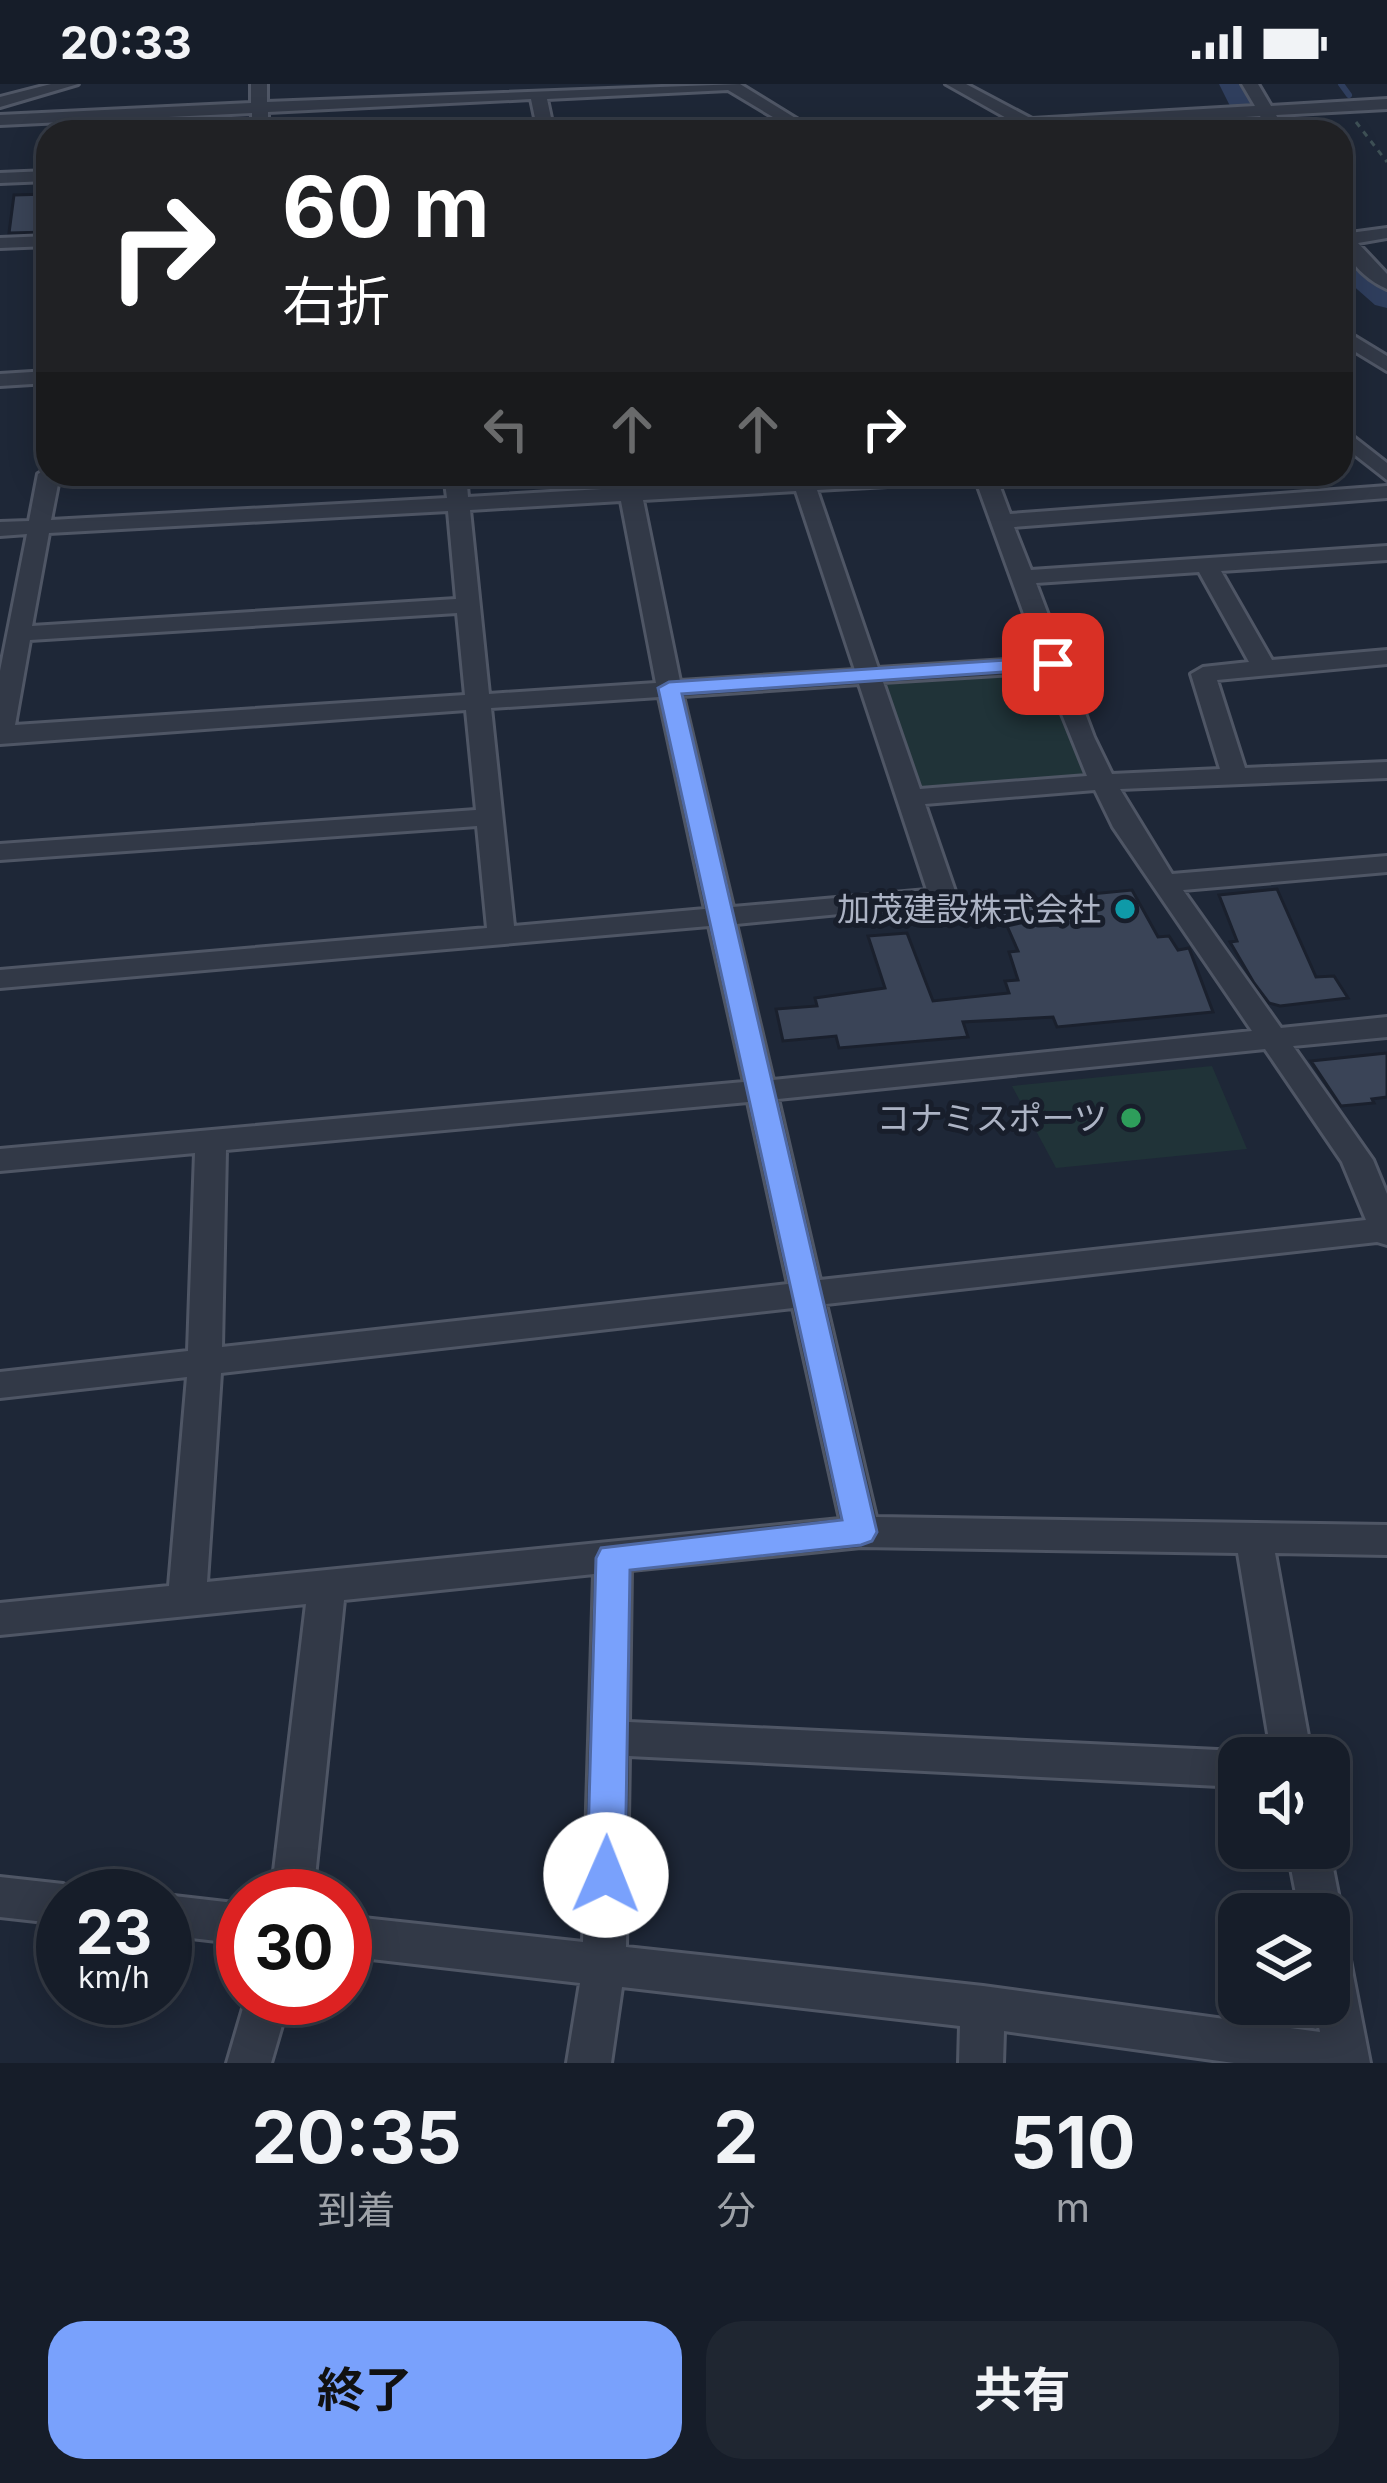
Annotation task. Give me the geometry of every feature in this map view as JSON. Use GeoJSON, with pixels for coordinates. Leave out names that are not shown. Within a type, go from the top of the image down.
{"type":"FeatureCollection","features":[{"type":"Feature","properties":{"kind":"street"},"geometry":{"type":"LineString","coordinates":[[0,102],[70,84]]}},
{"type":"Feature","properties":{"kind":"street"},"geometry":{"type":"LineString","coordinates":[[260,84],[260,120]]}},
{"type":"Feature","properties":{"kind":"street"},"geometry":{"type":"LineString","coordinates":[[954,84],[1021,120]]}},
{"type":"Feature","properties":{"kind":"street"},"geometry":{"type":"LineString","coordinates":[[1214,84],[1231,120]]}},
{"type":"Feature","properties":{"kind":"street"},"geometry":{"type":"LineString","coordinates":[[1250,84],[1271,120],[1387,104]]}},
{"type":"Feature","properties":{"kind":"street"},"geometry":{"type":"LineString","coordinates":[[1330,84],[1349,112]]}},
{"type":"Feature","properties":{"kind":"street"},"geometry":{"type":"LineString","coordinates":[[0,120],[139,108],[260,107],[731,85],[790,120]]}},
{"type":"Feature","properties":{"kind":"street"},"geometry":{"type":"LineString","coordinates":[[538,94],[544,120]]}},
{"type":"Feature","properties":{"kind":"street"},"geometry":{"type":"LineString","coordinates":[[135,120],[139,108]]}},
{"type":"Feature","properties":{"kind":"street"},"geometry":{"type":"LineString","coordinates":[[1349,112],[1387,115]]}},
{"type":"Feature","properties":{"kind":"street"},"geometry":{"type":"LineString","coordinates":[[0,178],[36,176]]}},
{"type":"Feature","properties":{"kind":"street"},"geometry":{"type":"LineString","coordinates":[[0,189],[36,188]]}},
{"type":"Feature","properties":{"kind":"street"},"geometry":{"type":"LineString","coordinates":[[1353,237],[1387,233]]}},
{"type":"Feature","properties":{"kind":"street"},"geometry":{"type":"LineString","coordinates":[[0,243],[36,242]]}},
{"type":"Feature","properties":{"kind":"street"},"geometry":{"type":"LineString","coordinates":[[1353,249],[1387,283]]}},
{"type":"Feature","properties":{"kind":"street"},"geometry":{"type":"LineString","coordinates":[[1353,343],[1387,365]]}},
{"type":"Feature","properties":{"kind":"street"},"geometry":{"type":"LineString","coordinates":[[0,380],[36,378]]}},
{"type":"Feature","properties":{"kind":"street"},"geometry":{"type":"LineString","coordinates":[[1353,452],[1387,449]]}},
{"type":"Feature","properties":{"kind":"street"},"geometry":{"type":"LineString","coordinates":[[1353,453],[1387,474]]}},
{"type":"Feature","properties":{"kind":"street"},"geometry":{"type":"LineString","coordinates":[[47,486],[0,734],[1053,664]]}},
{"type":"Feature","properties":{"kind":"street"},"geometry":{"type":"LineString","coordinates":[[458,486],[475,702],[501,932]]}},
{"type":"Feature","properties":{"kind":"street"},"geometry":{"type":"LineString","coordinates":[[0,530],[462,506],[621,486]]}},
{"type":"Feature","properties":{"kind":"street"},"geometry":{"type":"LineString","coordinates":[[629,486],[669,688],[861,1532]]}},
{"type":"Feature","properties":{"kind":"street"},"geometry":{"type":"LineString","coordinates":[[0,979],[944,897],[805,486]]}},
{"type":"Feature","properties":{"kind":"street"},"geometry":{"type":"LineString","coordinates":[[0,1385],[1386,1231],[1357,1160],[1164,883],[1103,782],[1053,664],[991,486]]}},
{"type":"Feature","properties":{"kind":"street"},"geometry":{"type":"LineString","coordinates":[[1001,521],[1387,492]]}},
{"type":"Feature","properties":{"kind":"street"},"geometry":{"type":"LineString","coordinates":[[1022,578],[1387,553]]}},
{"type":"Feature","properties":{"kind":"street"},"geometry":{"type":"LineString","coordinates":[[1206,565],[1264,668]]}},
{"type":"Feature","properties":{"kind":"street"},"geometry":{"type":"LineString","coordinates":[[19,634],[466,605]]}},
{"type":"Feature","properties":{"kind":"street"},"geometry":{"type":"LineString","coordinates":[[1235,778],[1203,674],[1387,657]]}},
{"type":"Feature","properties":{"kind":"street"},"geometry":{"type":"LineString","coordinates":[[913,797],[1103,782],[1387,770]]}},
{"type":"Feature","properties":{"kind":"street"},"geometry":{"type":"LineString","coordinates":[[0,852],[488,817]]}},
{"type":"Feature","properties":{"kind":"street"},"geometry":{"type":"LineString","coordinates":[[1164,883],[1387,865]]}},
{"type":"Feature","properties":{"kind":"street"},"geometry":{"type":"LineString","coordinates":[[0,1160],[761,1091],[1387,1027]]}},
{"type":"Feature","properties":{"kind":"street"},"geometry":{"type":"LineString","coordinates":[[187,1598],[205,1361],[212,1138]]}},
{"type":"Feature","properties":{"kind":"street"},"geometry":{"type":"LineString","coordinates":[[0,1619],[861,1532],[1387,1540]]}},
{"type":"Feature","properties":{"kind":"street"},"geometry":{"type":"LineString","coordinates":[[1253,1538],[1288,1737]]}},
{"type":"Feature","properties":{"kind":"street"},"geometry":{"type":"LineString","coordinates":[[590,2063],[604,1966],[613,1558]]}},
{"type":"Feature","properties":{"kind":"street"},"geometry":{"type":"LineString","coordinates":[[295,1869],[327,1586]]}},
{"type":"Feature","properties":{"kind":"street"},"geometry":{"type":"LineString","coordinates":[[609,1738],[1218,1768]]}},
{"type":"Feature","properties":{"kind":"street"},"geometry":{"type":"LineString","coordinates":[[0,1897],[36,1901]]}},
{"type":"Feature","properties":{"kind":"street"},"geometry":{"type":"LineString","coordinates":[[372,1939],[983,2007],[1348,2060],[1341,2025]]}},
{"type":"Feature","properties":{"kind":"street"},"geometry":{"type":"LineString","coordinates":[[981,2063],[983,2007]]}},
{"type":"Feature","properties":{"kind":"street"},"geometry":{"type":"LineString","coordinates":[[249,2063],[260,2025]]}},
{"type":"Feature","properties":{"kind":"path"},"geometry":{"type":"LineString","coordinates":[[1349,112],[1387,162]]}},
{"type":"Feature","properties":{"kind":"green space"},"geometry":{"type":"Polygon","coordinates":[[[1046,671],[1088,778],[919,790],[877,680],[1046,671]]]}},
{"type":"Feature","properties":{"kind":"green space","name":"コナミスポーツ"},"geometry":{"type":"Polygon","coordinates":[[[1212,1066],[1247,1149],[1056,1168],[1012,1086],[1212,1066]]]}},
{"type":"Feature","properties":{"kind":"building"},"geometry":{"type":"Polygon","coordinates":[[[36,194],[36,232],[9,233],[14,195],[36,194]]]}},
{"type":"Feature","properties":{"kind":"building"},"geometry":{"type":"Polygon","coordinates":[[[1277,889],[1316,977],[1334,976],[1348,998],[1280,1006],[1269,1003],[1254,983],[1230,942],[1237,941],[1219,895],[1277,889]]]}},
{"type":"Feature","properties":{"kind":"building"},"geometry":{"type":"Polygon","coordinates":[[[1132,890],[1158,937],[1169,936],[1178,950],[1189,948],[1213,1012],[1057,1027],[1053,1017],[963,1022],[968,1037],[839,1048],[836,1036],[783,1041],[776,1009],[817,1006],[815,998],[885,988],[868,936],[907,933],[933,1001],[1009,993],[1005,981],[1018,980],[1009,952],[1018,951],[997,903],[1132,890]]]}},
{"type":"Feature","properties":{"kind":"building"},"geometry":{"type":"Polygon","coordinates":[[[1387,1053],[1387,1097],[1372,1099],[1374,1103],[1341,1106],[1311,1061],[1387,1053]]]}},
{"type":"Feature","properties":{"kind":"waterway"},"geometry":{"type":"LineString","coordinates":[[1233,84],[1252,120]]}},
{"type":"Feature","properties":{"kind":"waterway"},"geometry":{"type":"LineString","coordinates":[[1341,84],[1349,95]]}},
{"type":"Feature","properties":{"kind":"waterway"},"geometry":{"type":"LineString","coordinates":[[1353,268],[1387,298]]}},
{"type":"Feature","properties":{"kind":"place","name":"加茂建設株式会社"},"geometry":{"type":"Point","coordinates":[1125,909]}},
{"type":"Feature","properties":{"kind":"place","name":"コナミスポーツ"},"geometry":{"type":"Point","coordinates":[1131,1118]}},
{"type":"Feature","properties":{"kind":"route"},"geometry":{"type":"LineString","coordinates":[[606,1875],[613,1558],[861,1532],[669,688],[1053,664]]}}]}
